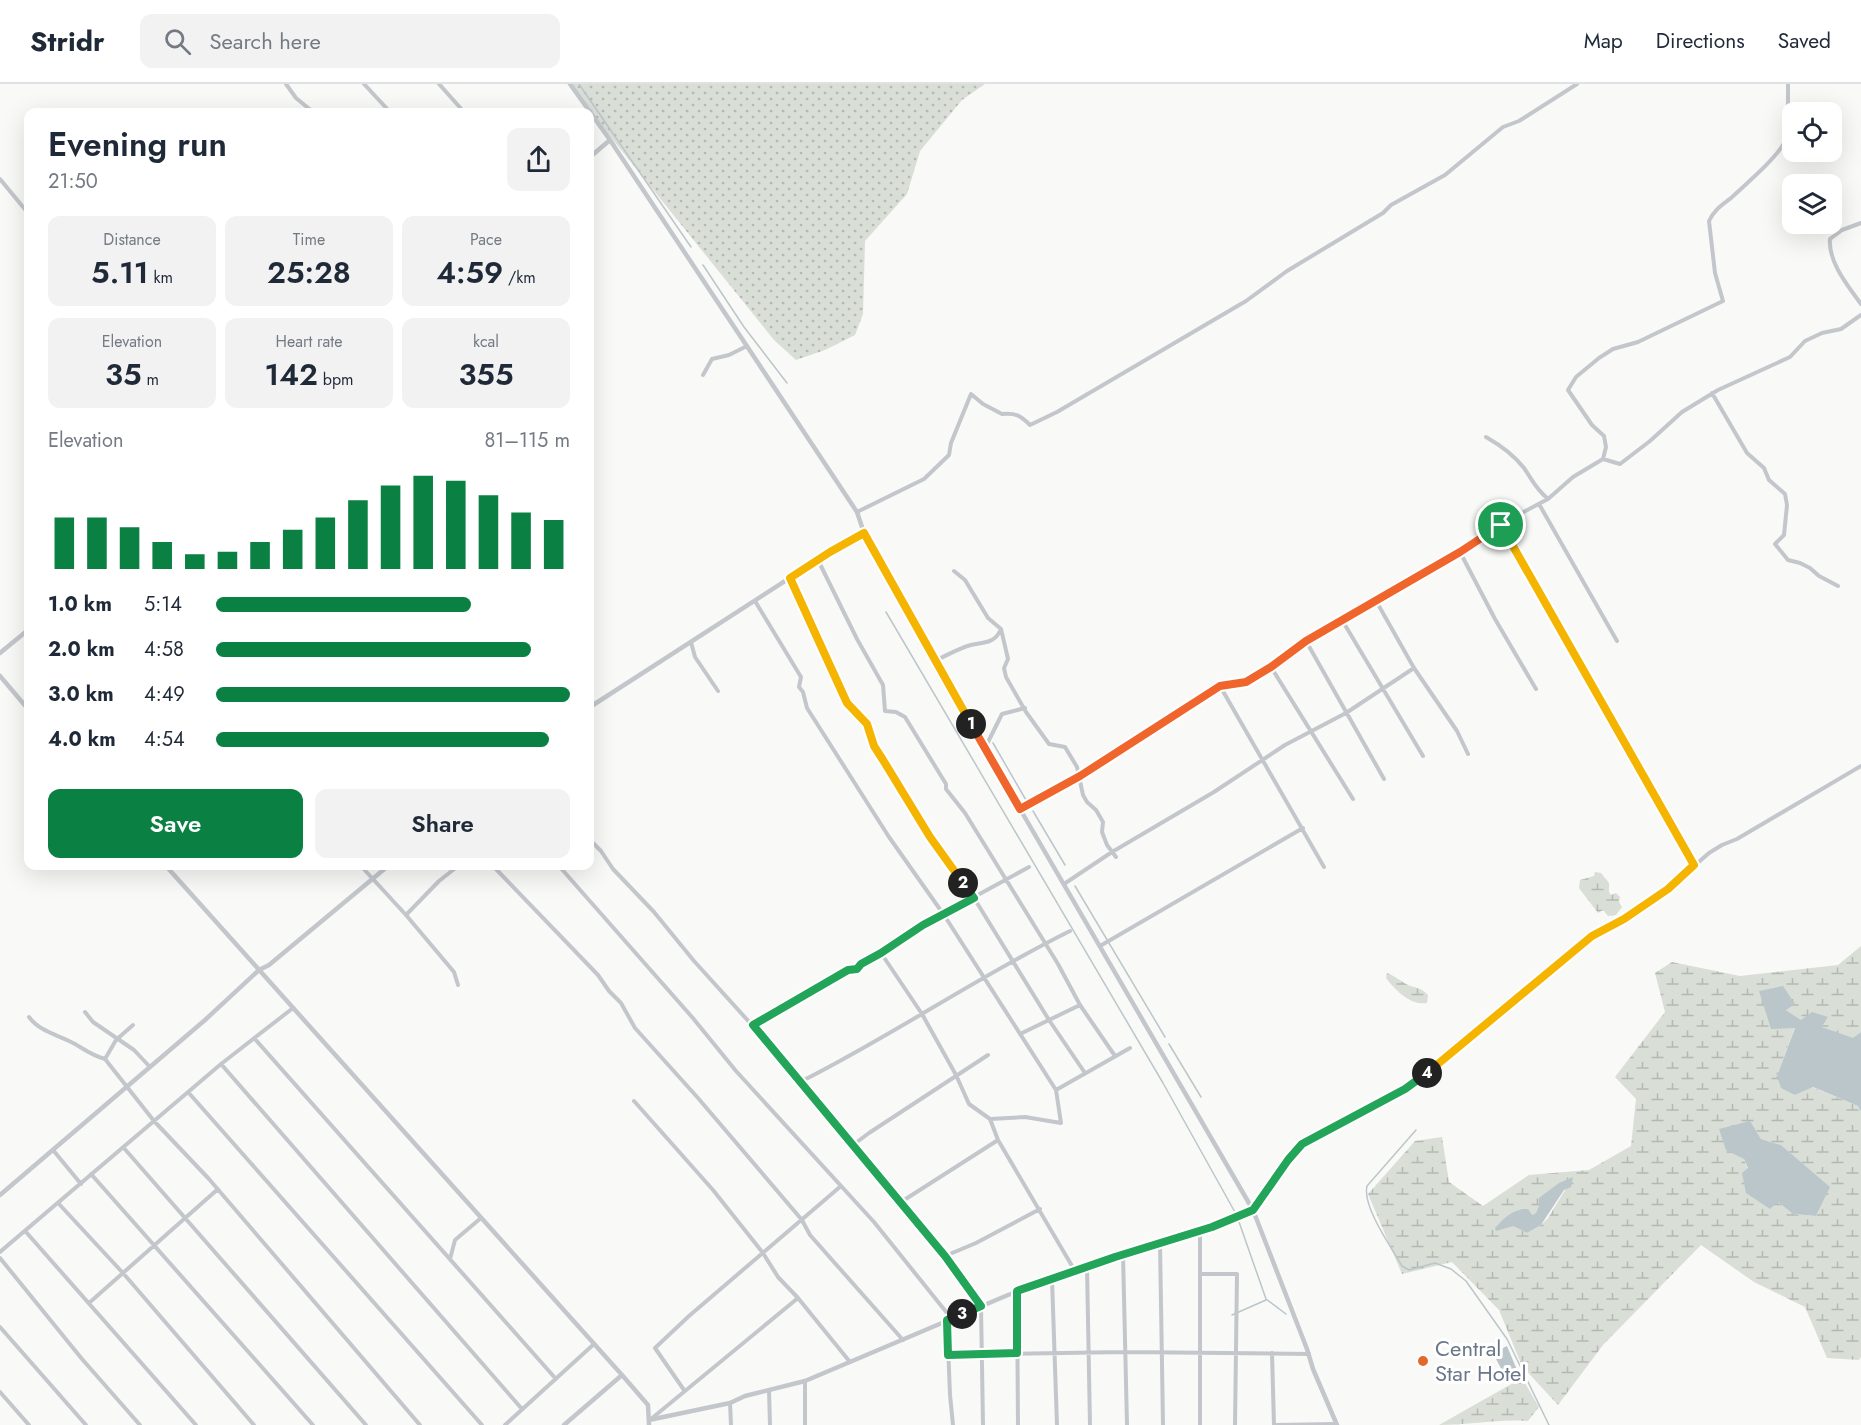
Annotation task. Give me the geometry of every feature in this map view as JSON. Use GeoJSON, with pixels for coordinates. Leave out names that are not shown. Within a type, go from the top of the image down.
{"type":"FeatureCollection","features":[{"type":"Feature","properties":{"kind":"street"},"geometry":{"type":"LineString","coordinates":[[286,84],[296,98],[308,108]]}},
{"type":"Feature","properties":{"kind":"street"},"geometry":{"type":"LineString","coordinates":[[364,84],[386,108]]}},
{"type":"Feature","properties":{"kind":"street"},"geometry":{"type":"LineString","coordinates":[[439,84],[460,108]]}},
{"type":"Feature","properties":{"kind":"street"},"geometry":{"type":"LineString","coordinates":[[570,84],[587,108]]}},
{"type":"Feature","properties":{"kind":"street"},"geometry":{"type":"LineString","coordinates":[[857,512],[924,480],[949,455],[951,443],[971,394],[983,404],[1002,414],[1018,415],[1030,425],[1057,412],[1246,301],[1287,271],[1383,213],[1391,205],[1445,175],[1503,128],[1519,121],[1577,84]]}},
{"type":"Feature","properties":{"kind":"street"},"geometry":{"type":"LineString","coordinates":[[1020,809],[1080,776],[1220,686],[1246,682],[1271,667],[1306,641],[1548,499],[1573,477],[1603,459],[1606,447],[1604,436],[1592,425],[1568,390],[1576,377],[1613,349],[1638,342],[1723,301],[1715,273],[1709,221],[1718,208],[1747,184],[1786,142],[1788,84]]}},
{"type":"Feature","properties":{"kind":"street"},"geometry":{"type":"LineString","coordinates":[[594,118],[857,512],[864,533],[934,661],[986,746],[1020,809],[1253,1210],[1313,1369],[1337,1425],[1276,1425],[1272,1353]]}},
{"type":"Feature","properties":{"kind":"street"},"geometry":{"type":"LineString","coordinates":[[594,154],[610,140]]}},
{"type":"Feature","properties":{"kind":"street"},"geometry":{"type":"LineString","coordinates":[[0,179],[24,208]]}},
{"type":"Feature","properties":{"kind":"street"},"geometry":{"type":"LineString","coordinates":[[1861,224],[1842,230],[1830,239],[1829,248],[1833,260],[1861,304]]}},
{"type":"Feature","properties":{"kind":"street"},"geometry":{"type":"LineString","coordinates":[[1603,459],[1620,464],[1682,412],[1712,393],[1790,357],[1805,341],[1821,333],[1840,329],[1861,315]]}},
{"type":"Feature","properties":{"kind":"street"},"geometry":{"type":"LineString","coordinates":[[703,375],[712,359],[729,355],[747,345]]}},
{"type":"Feature","properties":{"kind":"street"},"geometry":{"type":"LineString","coordinates":[[1712,393],[1747,453],[1764,468],[1769,480],[1785,494],[1788,505],[1785,535],[1775,544],[1788,560],[1800,562],[1838,586]]}},
{"type":"Feature","properties":{"kind":"street"},"geometry":{"type":"LineString","coordinates":[[1486,437],[1497,443],[1518,462],[1529,475],[1534,486],[1548,499]]}},
{"type":"Feature","properties":{"kind":"street"},"geometry":{"type":"LineString","coordinates":[[1539,504],[1617,641]]}},
{"type":"Feature","properties":{"kind":"street"},"geometry":{"type":"LineString","coordinates":[[1501,525],[1694,865]]}},
{"type":"Feature","properties":{"kind":"street"},"geometry":{"type":"LineString","coordinates":[[594,704],[818,560],[864,533]]}},
{"type":"Feature","properties":{"kind":"street"},"geometry":{"type":"LineString","coordinates":[[1460,552],[1495,619],[1536,689]]}},
{"type":"Feature","properties":{"kind":"street"},"geometry":{"type":"LineString","coordinates":[[818,560],[857,639],[883,685],[885,711],[896,712],[905,717],[946,784],[946,789],[965,813],[1058,964],[1080,1005],[1115,1056]]}},
{"type":"Feature","properties":{"kind":"street"},"geometry":{"type":"LineString","coordinates":[[954,571],[965,580],[988,618],[1001,629],[1008,659],[1004,668],[1006,677],[1035,726],[1049,744],[1065,747],[1071,755],[1080,776],[1086,802],[1096,810],[1102,822],[1102,832],[1107,845],[1116,857]]}},
{"type":"Feature","properties":{"kind":"street"},"geometry":{"type":"LineString","coordinates":[[790,578],[847,703],[867,724],[874,746],[930,837],[974,898],[1012,962],[1084,1073]]}},
{"type":"Feature","properties":{"kind":"street"},"geometry":{"type":"LineString","coordinates":[[1376,599],[1414,668],[1457,731],[1468,754]]}},
{"type":"Feature","properties":{"kind":"street"},"geometry":{"type":"LineString","coordinates":[[755,601],[801,677],[798,687],[803,692],[807,708],[1056,1090],[1061,1123],[1025,1117],[990,1119]]}},
{"type":"Feature","properties":{"kind":"street"},"geometry":{"type":"LineString","coordinates":[[1342,620],[1423,756]]}},
{"type":"Feature","properties":{"kind":"street"},"geometry":{"type":"LineString","coordinates":[[934,661],[971,645],[984,644],[997,636],[1001,629]]}},
{"type":"Feature","properties":{"kind":"street"},"geometry":{"type":"LineString","coordinates":[[0,653],[24,633]]}},
{"type":"Feature","properties":{"kind":"street"},"geometry":{"type":"LineString","coordinates":[[1306,641],[1384,779]]}},
{"type":"Feature","properties":{"kind":"street"},"geometry":{"type":"LineString","coordinates":[[691,642],[695,657],[718,691]]}},
{"type":"Feature","properties":{"kind":"street"},"geometry":{"type":"LineString","coordinates":[[1271,667],[1353,799]]}},
{"type":"Feature","properties":{"kind":"street"},"geometry":{"type":"LineString","coordinates":[[1064,884],[1112,852],[1214,792],[1263,758],[1346,712],[1414,668]]}},
{"type":"Feature","properties":{"kind":"street"},"geometry":{"type":"LineString","coordinates":[[0,675],[24,704]]}},
{"type":"Feature","properties":{"kind":"street"},"geometry":{"type":"LineString","coordinates":[[1220,686],[1324,867]]}},
{"type":"Feature","properties":{"kind":"street"},"geometry":{"type":"LineString","coordinates":[[986,746],[1002,714],[1025,708]]}},
{"type":"Feature","properties":{"kind":"street"},"geometry":{"type":"LineString","coordinates":[[649,1423],[804,1381],[1017,1291],[1123,1254],[1238,1218],[1253,1210],[1302,1144],[1405,1089],[1438,1066],[1592,936],[1624,919],[1668,889],[1694,865],[1722,845],[1737,839],[1861,766]]}},
{"type":"Feature","properties":{"kind":"street"},"geometry":{"type":"LineString","coordinates":[[1100,946],[1303,828]]}},
{"type":"Feature","properties":{"kind":"street"},"geometry":{"type":"LineString","coordinates":[[594,844],[602,851],[613,869],[753,1025],[945,1256],[981,1306],[983,1425]]}},
{"type":"Feature","properties":{"kind":"street"},"geometry":{"type":"LineString","coordinates":[[753,1025],[848,970],[857,969],[861,964],[923,925],[1029,867]]}},
{"type":"Feature","properties":{"kind":"street"},"geometry":{"type":"LineString","coordinates":[[170,870],[622,1375],[648,1405],[649,1423]]}},
{"type":"Feature","properties":{"kind":"street"},"geometry":{"type":"LineString","coordinates":[[365,870],[454,972],[458,985]]}},
{"type":"Feature","properties":{"kind":"street"},"geometry":{"type":"LineString","coordinates":[[0,1195],[259,970],[269,965],[383,870]]}},
{"type":"Feature","properties":{"kind":"street"},"geometry":{"type":"LineString","coordinates":[[406,915],[439,880],[453,870]]}},
{"type":"Feature","properties":{"kind":"street"},"geometry":{"type":"LineString","coordinates":[[497,870],[598,975],[621,1004],[635,1028],[698,1098],[802,1220],[810,1234],[903,1340]]}},
{"type":"Feature","properties":{"kind":"street"},"geometry":{"type":"LineString","coordinates":[[563,870],[692,1017],[736,1071],[874,1222],[949,1319],[948,1355],[953,1425]]}},
{"type":"Feature","properties":{"kind":"street"},"geometry":{"type":"LineString","coordinates":[[800,1082],[922,1014],[983,976],[1070,932]]}},
{"type":"Feature","properties":{"kind":"street"},"geometry":{"type":"LineString","coordinates":[[881,953],[922,1014],[956,1075],[969,1104],[990,1119],[998,1140],[1075,1271]]}},
{"type":"Feature","properties":{"kind":"street"},"geometry":{"type":"LineString","coordinates":[[1020,1034],[1080,1005]]}},
{"type":"Feature","properties":{"kind":"street"},"geometry":{"type":"LineString","coordinates":[[0,1252],[221,1064],[293,1008]]}},
{"type":"Feature","properties":{"kind":"street"},"geometry":{"type":"LineString","coordinates":[[85,1012],[93,1022],[116,1040],[134,1050],[150,1067]]}},
{"type":"Feature","properties":{"kind":"street"},"geometry":{"type":"LineString","coordinates":[[29,1017],[37,1026],[75,1044],[93,1056],[105,1059],[154,1121],[218,1189],[420,1425]]}},
{"type":"Feature","properties":{"kind":"street"},"geometry":{"type":"LineString","coordinates":[[105,1059],[116,1040],[133,1025]]}},
{"type":"Feature","properties":{"kind":"street"},"geometry":{"type":"LineString","coordinates":[[255,1039],[556,1379]]}},
{"type":"Feature","properties":{"kind":"street"},"geometry":{"type":"LineString","coordinates":[[1056,1090],[1130,1048]]}},
{"type":"Feature","properties":{"kind":"street"},"geometry":{"type":"LineString","coordinates":[[853,1145],[988,1055]]}},
{"type":"Feature","properties":{"kind":"street"},"geometry":{"type":"LineString","coordinates":[[221,1064],[522,1409]]}},
{"type":"Feature","properties":{"kind":"street"},"geometry":{"type":"LineString","coordinates":[[188,1092],[482,1425]]}},
{"type":"Feature","properties":{"kind":"street"},"geometry":{"type":"LineString","coordinates":[[634,1101],[713,1190],[763,1253],[778,1277],[850,1362]]}},
{"type":"Feature","properties":{"kind":"street"},"geometry":{"type":"LineString","coordinates":[[901,1202],[998,1140]]}},
{"type":"Feature","properties":{"kind":"street"},"geometry":{"type":"LineString","coordinates":[[123,1147],[366,1425]]}},
{"type":"Feature","properties":{"kind":"street"},"geometry":{"type":"LineString","coordinates":[[53,1150],[81,1184]]}},
{"type":"Feature","properties":{"kind":"street"},"geometry":{"type":"LineString","coordinates":[[91,1174],[313,1425]]}},
{"type":"Feature","properties":{"kind":"street"},"geometry":{"type":"LineString","coordinates":[[684,1390],[655,1348],[688,1316],[841,1186]]}},
{"type":"Feature","properties":{"kind":"street"},"geometry":{"type":"LineString","coordinates":[[89,1303],[218,1189]]}},
{"type":"Feature","properties":{"kind":"street"},"geometry":{"type":"LineString","coordinates":[[59,1204],[123,1273],[254,1425]]}},
{"type":"Feature","properties":{"kind":"street"},"geometry":{"type":"LineString","coordinates":[[945,1256],[976,1243],[1040,1209]]}},
{"type":"Feature","properties":{"kind":"street"},"geometry":{"type":"LineString","coordinates":[[450,1260],[455,1240],[481,1218]]}},
{"type":"Feature","properties":{"kind":"street"},"geometry":{"type":"LineString","coordinates":[[1200,1231],[1200,1425]]}},
{"type":"Feature","properties":{"kind":"street"},"geometry":{"type":"LineString","coordinates":[[26,1232],[196,1425]]}},
{"type":"Feature","properties":{"kind":"street"},"geometry":{"type":"LineString","coordinates":[[1160,1243],[1163,1425]]}},
{"type":"Feature","properties":{"kind":"street"},"geometry":{"type":"LineString","coordinates":[[1123,1254],[1127,1425]]}},
{"type":"Feature","properties":{"kind":"street"},"geometry":{"type":"LineString","coordinates":[[0,1258],[82,1359],[140,1425]]}},
{"type":"Feature","properties":{"kind":"street"},"geometry":{"type":"LineString","coordinates":[[1087,1267],[1090,1425]]}},
{"type":"Feature","properties":{"kind":"street"},"geometry":{"type":"LineString","coordinates":[[1200,1274],[1237,1274],[1235,1425]]}},
{"type":"Feature","properties":{"kind":"street"},"geometry":{"type":"LineString","coordinates":[[1052,1279],[1057,1425]]}},
{"type":"Feature","properties":{"kind":"street"},"geometry":{"type":"LineString","coordinates":[[1017,1291],[1018,1425]]}},
{"type":"Feature","properties":{"kind":"street"},"geometry":{"type":"LineString","coordinates":[[649,1423],[684,1390],[798,1298]]}},
{"type":"Feature","properties":{"kind":"street"},"geometry":{"type":"LineString","coordinates":[[0,1327],[86,1425]]}},
{"type":"Feature","properties":{"kind":"street"},"geometry":{"type":"LineString","coordinates":[[505,1425],[594,1344]]}},
{"type":"Feature","properties":{"kind":"street"},"geometry":{"type":"LineString","coordinates":[[948,1355],[1054,1352],[1309,1354]]}},
{"type":"Feature","properties":{"kind":"street"},"geometry":{"type":"LineString","coordinates":[[564,1425],[622,1375]]}},
{"type":"Feature","properties":{"kind":"street"},"geometry":{"type":"LineString","coordinates":[[804,1381],[805,1425]]}},
{"type":"Feature","properties":{"kind":"street"},"geometry":{"type":"LineString","coordinates":[[770,1390],[770,1425]]}},
{"type":"Feature","properties":{"kind":"street"},"geometry":{"type":"LineString","coordinates":[[0,1392],[29,1425]]}},
{"type":"Feature","properties":{"kind":"street"},"geometry":{"type":"LineString","coordinates":[[730,1402],[731,1425]]}},
{"type":"Feature","properties":{"kind":"green space"},"geometry":{"type":"Polygon","coordinates":[[[568,84],[985,84],[962,100],[920,151],[907,194],[865,241],[863,314],[855,335],[825,350],[796,360],[774,340],[594,116],[594,108],[587,108],[568,84]]]}},
{"type":"Feature","properties":{"kind":"green space"},"geometry":{"type":"Polygon","coordinates":[[[1595,872],[1601,873],[1609,883],[1611,895],[1616,893],[1620,897],[1619,902],[1622,907],[1616,915],[1608,916],[1603,910],[1598,913],[1579,888],[1580,880],[1594,876],[1595,872]]]}},
{"type":"Feature","properties":{"kind":"green space"},"geometry":{"type":"Polygon","coordinates":[[[1861,946],[1861,1032],[1853,1039],[1822,1027],[1828,1017],[1802,1021],[1759,991],[1795,1027],[1777,1076],[1795,1095],[1812,1087],[1858,1106],[1861,1112],[1861,1357],[1859,1360],[1827,1358],[1805,1307],[1754,1282],[1701,1245],[1603,1345],[1558,1405],[1522,1366],[1499,1310],[1452,1262],[1402,1274],[1368,1194],[1415,1141],[1442,1137],[1449,1182],[1483,1206],[1529,1175],[1589,1170],[1631,1146],[1636,1099],[1615,1077],[1665,1012],[1655,973],[1672,962],[1740,976],[1838,965],[1861,946]],[[1750,1122],[1744,1159],[1748,1169],[1778,1202],[1793,1214],[1816,1216],[1829,1187],[1781,1145],[1761,1139],[1750,1122]],[[1573,1177],[1539,1205],[1536,1213],[1513,1226],[1527,1233],[1541,1225],[1548,1218],[1573,1177]]]}},
{"type":"Feature","properties":{"kind":"green space"},"geometry":{"type":"Polygon","coordinates":[[[1387,973],[1425,992],[1428,995],[1427,1003],[1409,1000],[1386,978],[1387,973]]]}},
{"type":"Feature","properties":{"kind":"green space"},"geometry":{"type":"Polygon","coordinates":[[[1522,1378],[1539,1407],[1528,1421],[1439,1425],[1522,1378]]]}},
{"type":"Feature","properties":{"kind":"shaded area"},"geometry":{"type":"Polygon","coordinates":[[[1783,986],[1795,1004],[1786,1010],[1801,1020],[1812,1012],[1828,1017],[1822,1027],[1853,1038],[1861,1032],[1861,1112],[1858,1106],[1813,1087],[1795,1095],[1781,1088],[1777,1076],[1795,1028],[1771,1029],[1759,991],[1783,986]]]}},
{"type":"Feature","properties":{"kind":"shaded area"},"geometry":{"type":"Polygon","coordinates":[[[1750,1121],[1761,1139],[1781,1145],[1830,1187],[1816,1216],[1793,1214],[1778,1202],[1770,1209],[1746,1193],[1742,1173],[1748,1168],[1744,1159],[1726,1150],[1719,1129],[1750,1121]]]}},
{"type":"Feature","properties":{"kind":"shaded area"},"geometry":{"type":"Polygon","coordinates":[[[1573,1177],[1571,1187],[1564,1190],[1541,1225],[1527,1233],[1513,1226],[1496,1231],[1498,1224],[1514,1212],[1528,1209],[1532,1215],[1536,1213],[1539,1198],[1559,1183],[1573,1177]]]}},
{"type":"Feature","properties":{"kind":"shaded area"},"geometry":{"type":"Polygon","coordinates":[[[1507,1346],[1520,1377],[1508,1382],[1493,1353],[1507,1346]]]}},
{"type":"Feature","properties":{"kind":"waterway"},"geometry":{"type":"LineString","coordinates":[[579,84],[691,247]]}},
{"type":"Feature","properties":{"kind":"waterway"},"geometry":{"type":"LineString","coordinates":[[703,265],[744,327],[787,383]]}},
{"type":"Feature","properties":{"kind":"waterway"},"geometry":{"type":"LineString","coordinates":[[886,612],[1163,1083],[1236,1214]]}},
{"type":"Feature","properties":{"kind":"waterway"},"geometry":{"type":"LineString","coordinates":[[993,743],[1026,800]]}},
{"type":"Feature","properties":{"kind":"waterway"},"geometry":{"type":"LineString","coordinates":[[1033,811],[1065,865]]}},
{"type":"Feature","properties":{"kind":"waterway"},"geometry":{"type":"LineString","coordinates":[[1075,886],[1165,1037]]}},
{"type":"Feature","properties":{"kind":"waterway"},"geometry":{"type":"LineString","coordinates":[[1169,1044],[1201,1097]]}},
{"type":"Feature","properties":{"kind":"waterway"},"geometry":{"type":"LineString","coordinates":[[1416,1130],[1367,1186],[1373,1215],[1402,1266],[1409,1270],[1435,1263],[1451,1269],[1466,1281],[1507,1339],[1549,1425]]}},
{"type":"Feature","properties":{"kind":"waterway"},"geometry":{"type":"LineString","coordinates":[[1238,1219],[1266,1299],[1286,1314]]}},
{"type":"Feature","properties":{"kind":"waterway"},"geometry":{"type":"LineString","coordinates":[[1232,1315],[1266,1300]]}},
{"type":"Feature","properties":{"kind":"place","name":"Central Star Hotel"},"geometry":{"type":"Point","coordinates":[1423,1361]}},
{"type":"Feature","properties":{"kind":"route"},"geometry":{"type":"LineString","coordinates":[[1501,525],[1694,865],[1668,889],[1624,919],[1592,936],[1438,1066],[1405,1089],[1302,1144],[1253,1210],[1212,1227],[1017,1291],[1017,1353],[948,1355],[947,1320],[981,1306],[945,1256],[753,1025],[848,970],[857,969],[861,964],[923,925],[974,898],[930,837],[874,746],[867,724],[847,703],[790,578],[864,533],[934,661],[986,746],[1020,809],[1080,776],[1220,686],[1246,682],[1306,641],[1460,552],[1501,525]]}}]}
